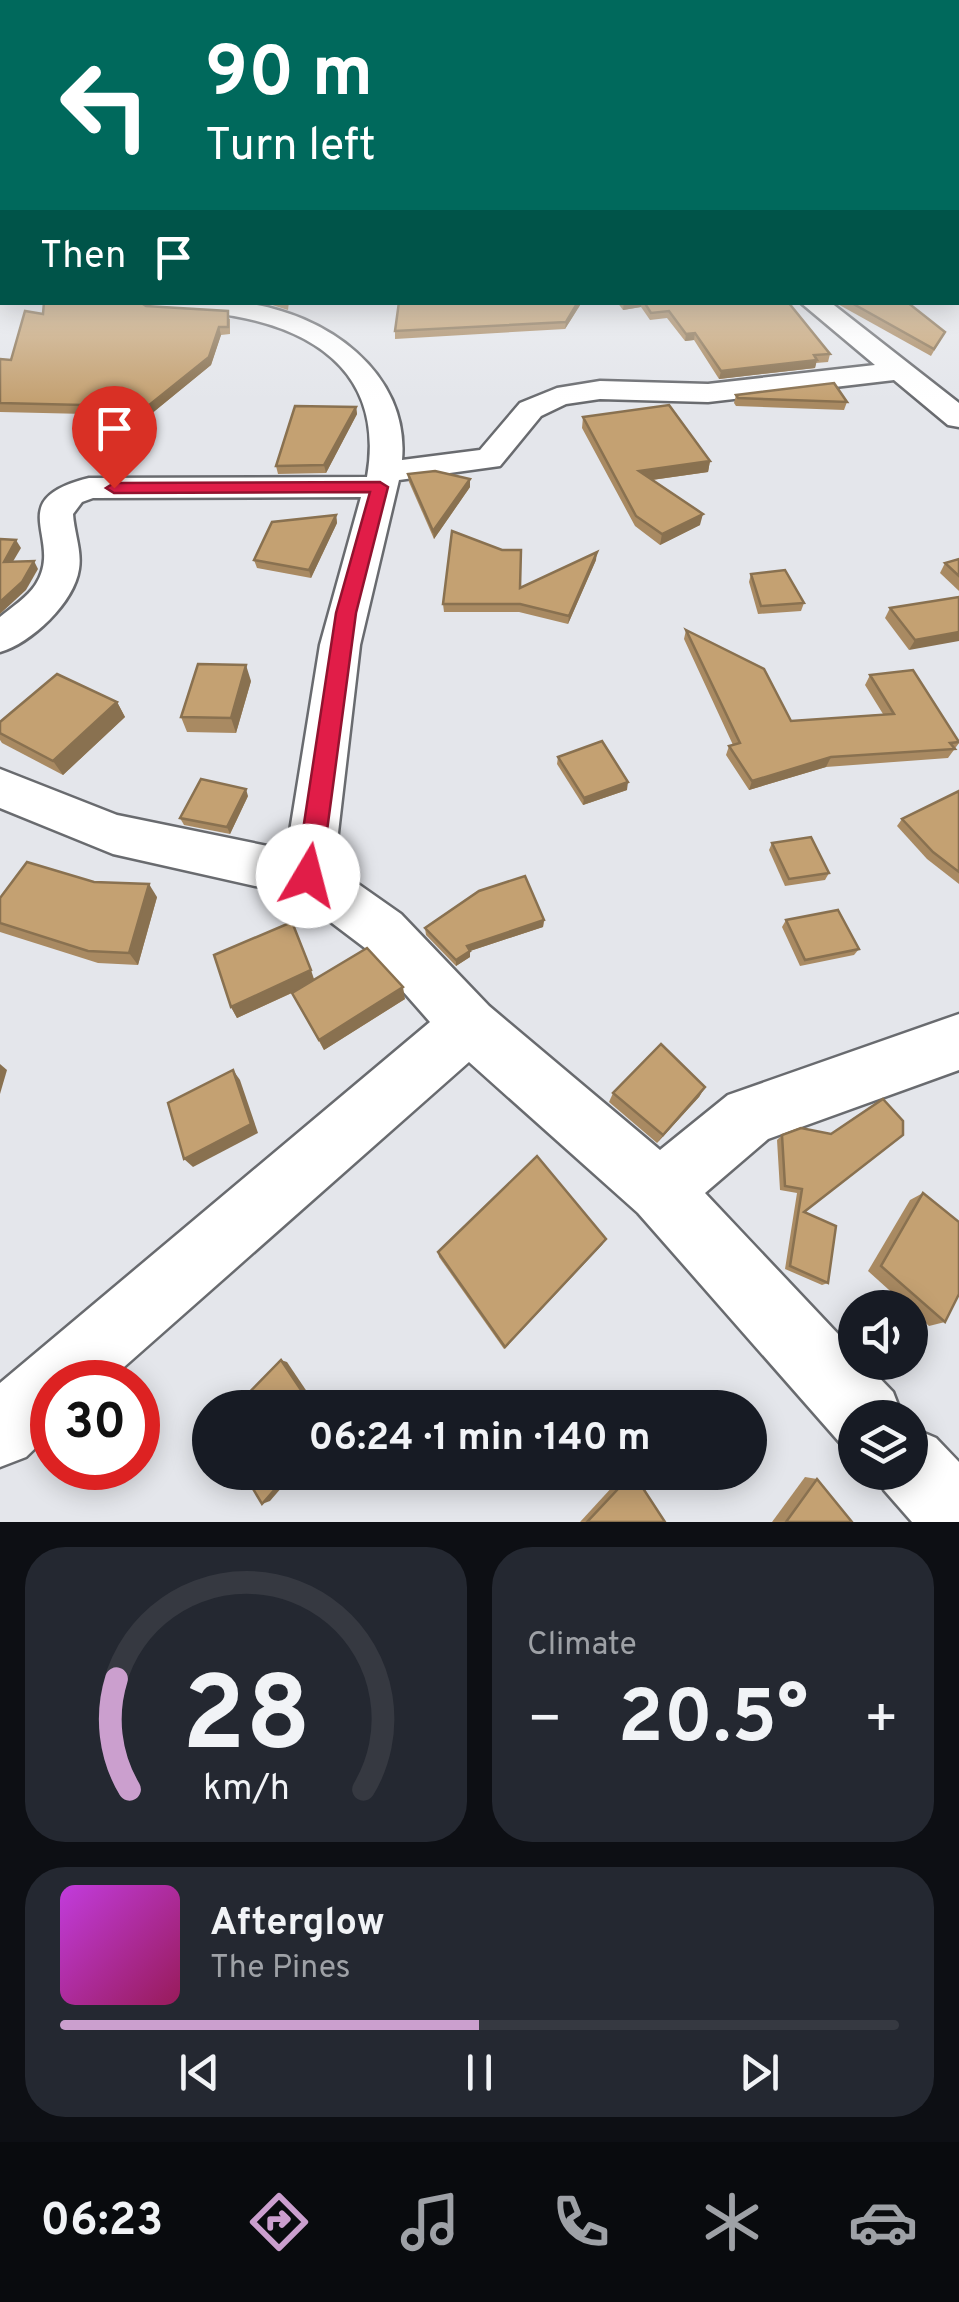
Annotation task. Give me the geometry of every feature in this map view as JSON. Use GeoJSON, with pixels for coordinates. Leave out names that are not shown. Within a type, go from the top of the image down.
{"type":"FeatureCollection","features":[{"type":"Feature","properties":{"kind":"street"},"geometry":{"type":"LineString","coordinates":[[190,305],[231,308],[326,328],[370,381],[386,414],[382,480],[346,613],[308,876]]}},
{"type":"Feature","properties":{"kind":"street"},"geometry":{"type":"LineString","coordinates":[[817,305],[959,418]]}},
{"type":"Feature","properties":{"kind":"street"},"geometry":{"type":"LineString","coordinates":[[0,638],[55,586],[65,562],[54,524],[57,507],[72,492],[89,488],[382,480],[489,460],[499,454],[514,424],[540,402],[577,394],[636,390],[705,393],[900,371]]}},
{"type":"Feature","properties":{"kind":"street"},"geometry":{"type":"LineString","coordinates":[[0,788],[112,834],[308,876],[383,931],[469,1025],[660,1191],[852,1400]]}},
{"type":"Feature","properties":{"kind":"street"},"geometry":{"type":"LineString","coordinates":[[80,1360],[469,1025]]}},
{"type":"Feature","properties":{"kind":"street"},"geometry":{"type":"LineString","coordinates":[[660,1191],[750,1116],[959,1042]]}},
{"type":"Feature","properties":{"kind":"street"},"geometry":{"type":"LineString","coordinates":[[0,1430],[30,1403]]}},
{"type":"Feature","properties":{"kind":"street"},"geometry":{"type":"LineString","coordinates":[[928,1483],[959,1517]]}},
{"type":"Feature","properties":{"kind":"building"},"geometry":{"type":"Polygon","coordinates":[[[44,305],[144,305],[228,311],[228,327],[219,327],[209,357],[92,451],[99,392],[83,405],[0,403],[0,359],[11,360],[25,311],[43,314],[44,305]]]}},
{"type":"Feature","properties":{"kind":"building"},"geometry":{"type":"Polygon","coordinates":[[[399,305],[576,305],[566,322],[395,331],[399,305]]]}},
{"type":"Feature","properties":{"kind":"building"},"geometry":{"type":"Polygon","coordinates":[[[646,305],[790,305],[830,354],[814,355],[817,360],[721,371],[695,333],[686,334],[669,311],[651,313],[646,305]]]}},
{"type":"Feature","properties":{"kind":"building"},"geometry":{"type":"Polygon","coordinates":[[[855,305],[911,305],[945,332],[934,349],[855,305]]]}},
{"type":"Feature","properties":{"kind":"building"},"geometry":{"type":"Polygon","coordinates":[[[834,383],[847,402],[736,395],[834,383]]]}},
{"type":"Feature","properties":{"kind":"building"},"geometry":{"type":"Polygon","coordinates":[[[669,405],[710,461],[639,471],[703,514],[662,534],[636,516],[583,417],[669,405]]]}},
{"type":"Feature","properties":{"kind":"building"},"geometry":{"type":"Polygon","coordinates":[[[295,406],[356,407],[324,465],[276,466],[295,406]]]}},
{"type":"Feature","properties":{"kind":"building"},"geometry":{"type":"Polygon","coordinates":[[[435,471],[470,479],[433,531],[408,474],[435,471]]]}},
{"type":"Feature","properties":{"kind":"building"},"geometry":{"type":"Polygon","coordinates":[[[336,515],[309,570],[254,560],[272,522],[336,515]]]}},
{"type":"Feature","properties":{"kind":"building"},"geometry":{"type":"Polygon","coordinates":[[[452,531],[502,550],[521,550],[520,588],[597,552],[569,616],[520,604],[443,604],[452,531]]]}},
{"type":"Feature","properties":{"kind":"building"},"geometry":{"type":"Polygon","coordinates":[[[0,539],[16,540],[4,562],[34,561],[22,582],[0,602],[0,539]]]}},
{"type":"Feature","properties":{"kind":"building"},"geometry":{"type":"Polygon","coordinates":[[[959,559],[959,576],[945,563],[959,559]]]}},
{"type":"Feature","properties":{"kind":"building"},"geometry":{"type":"Polygon","coordinates":[[[785,570],[804,603],[761,606],[751,574],[785,570]]]}},
{"type":"Feature","properties":{"kind":"building"},"geometry":{"type":"Polygon","coordinates":[[[959,597],[959,632],[915,640],[890,608],[959,597]]]}},
{"type":"Feature","properties":{"kind":"building"},"geometry":{"type":"Polygon","coordinates":[[[686,630],[764,669],[791,721],[894,714],[870,675],[913,670],[959,742],[950,743],[955,749],[831,757],[752,781],[729,746],[740,743],[686,630]]]}},
{"type":"Feature","properties":{"kind":"building"},"geometry":{"type":"Polygon","coordinates":[[[198,664],[246,665],[231,718],[181,717],[198,664]]]}},
{"type":"Feature","properties":{"kind":"building"},"geometry":{"type":"Polygon","coordinates":[[[57,674],[117,702],[53,761],[0,733],[0,722],[57,674]]]}},
{"type":"Feature","properties":{"kind":"building"},"geometry":{"type":"Polygon","coordinates":[[[602,741],[628,782],[584,798],[558,757],[602,741]]]}},
{"type":"Feature","properties":{"kind":"building"},"geometry":{"type":"Polygon","coordinates":[[[201,779],[246,789],[227,827],[180,818],[201,779]]]}},
{"type":"Feature","properties":{"kind":"building"},"geometry":{"type":"Polygon","coordinates":[[[959,791],[959,872],[933,852],[902,819],[959,791]]]}},
{"type":"Feature","properties":{"kind":"building"},"geometry":{"type":"Polygon","coordinates":[[[811,837],[829,873],[789,879],[772,843],[811,837]]]}},
{"type":"Feature","properties":{"kind":"building"},"geometry":{"type":"Polygon","coordinates":[[[27,862],[94,882],[149,884],[129,953],[88,951],[0,923],[0,898],[27,862]]]}},
{"type":"Feature","properties":{"kind":"building"},"geometry":{"type":"Polygon","coordinates":[[[525,876],[544,920],[467,946],[470,951],[456,960],[425,928],[479,891],[525,876]]]}},
{"type":"Feature","properties":{"kind":"building"},"geometry":{"type":"Polygon","coordinates":[[[838,910],[859,949],[805,960],[786,920],[838,910]]]}},
{"type":"Feature","properties":{"kind":"building"},"geometry":{"type":"Polygon","coordinates":[[[292,922],[311,970],[231,1007],[214,955],[292,922]]]}},
{"type":"Feature","properties":{"kind":"building"},"geometry":{"type":"Polygon","coordinates":[[[367,948],[403,987],[319,1040],[292,993],[367,948]]]}},
{"type":"Feature","properties":{"kind":"building"},"geometry":{"type":"Polygon","coordinates":[[[661,1044],[705,1087],[663,1135],[613,1093],[661,1044]]]}},
{"type":"Feature","properties":{"kind":"building"},"geometry":{"type":"Polygon","coordinates":[[[233,1070],[251,1124],[184,1159],[168,1103],[233,1070]]]}},
{"type":"Feature","properties":{"kind":"building"},"geometry":{"type":"Polygon","coordinates":[[[883,1099],[903,1121],[903,1135],[804,1212],[836,1226],[828,1283],[790,1266],[802,1189],[785,1186],[782,1135],[801,1128],[831,1134],[883,1099]]]}},
{"type":"Feature","properties":{"kind":"building"},"geometry":{"type":"Polygon","coordinates":[[[537,1156],[606,1239],[505,1347],[438,1252],[537,1156]]]}},
{"type":"Feature","properties":{"kind":"building"},"geometry":{"type":"Polygon","coordinates":[[[923,1193],[959,1222],[959,1294],[945,1322],[928,1307],[928,1290],[908,1290],[881,1266],[923,1193]]]}},
{"type":"Feature","properties":{"kind":"building"},"geometry":{"type":"Polygon","coordinates":[[[281,1360],[301,1390],[252,1390],[281,1360]]]}},
{"type":"Feature","properties":{"kind":"building"},"geometry":{"type":"Polygon","coordinates":[[[817,1479],[852,1522],[786,1522],[817,1479]]]}},
{"type":"Feature","properties":{"kind":"building"},"geometry":{"type":"Polygon","coordinates":[[[254,1490],[274,1490],[262,1504],[254,1490]]]}},
{"type":"Feature","properties":{"kind":"building"},"geometry":{"type":"Polygon","coordinates":[[[617,1490],[644,1490],[665,1522],[587,1522],[617,1490]]]}},
{"type":"Feature","properties":{"kind":"route"},"geometry":{"type":"LineString","coordinates":[[114,488],[380,487],[346,613],[308,876]]}}]}
